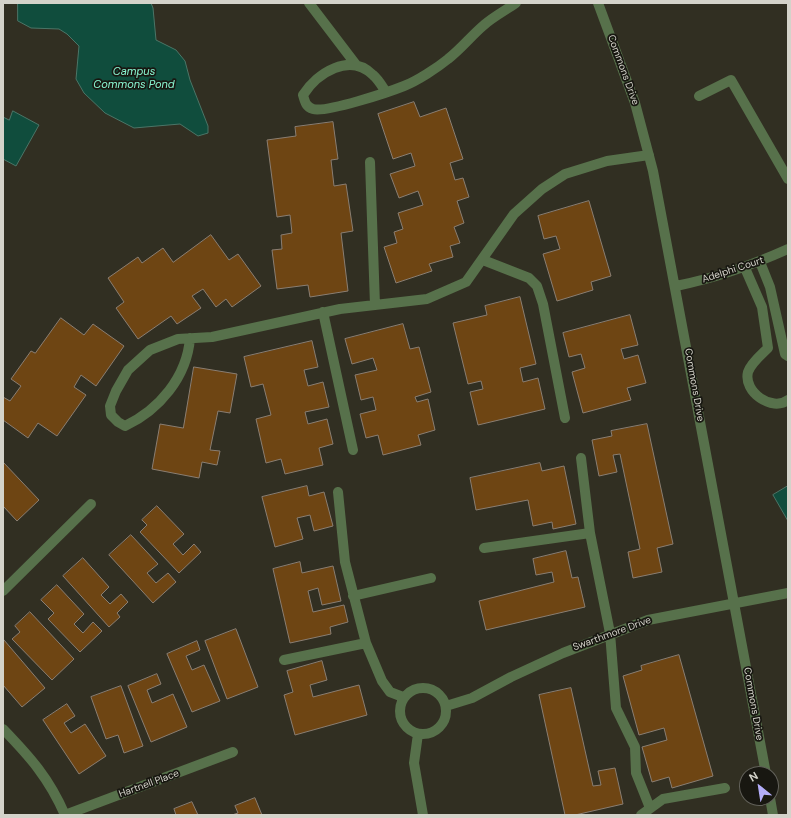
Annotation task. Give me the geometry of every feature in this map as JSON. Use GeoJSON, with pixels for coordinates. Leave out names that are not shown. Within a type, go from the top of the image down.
{"type":"FeatureCollection","features":[{"type":"Feature","properties":{"kind":"street"},"geometry":{"type":"LineString","coordinates":[[309,3],[357,66]]}},
{"type":"Feature","properties":{"kind":"street"},"geometry":{"type":"LineString","coordinates":[[386,92],[372,74],[357,66],[344,65],[328,70],[308,87],[303,95],[305,103],[311,108],[318,110],[337,107],[386,92],[405,86],[448,59],[485,24],[516,3]]}},
{"type":"Feature","properties":{"kind":"street","name":"Commons Drive"},"geometry":{"type":"LineString","coordinates":[[598,3],[635,103],[649,155],[664,223],[765,766]]}},
{"type":"Feature","properties":{"kind":"street"},"geometry":{"type":"LineString","coordinates":[[699,96],[731,80],[788,180]]}},
{"type":"Feature","properties":{"kind":"street"},"geometry":{"type":"LineString","coordinates":[[190,338],[189,352],[183,368],[164,399],[138,420],[125,426],[118,422],[111,415],[110,406],[116,391],[128,370],[150,350],[178,338],[212,337],[323,312],[427,299],[466,282],[483,260],[514,214],[542,189],[565,174],[607,161],[649,155]]}},
{"type":"Feature","properties":{"kind":"street"},"geometry":{"type":"LineString","coordinates":[[370,162],[375,305]]}},
{"type":"Feature","properties":{"kind":"street","name":"Adelphi Court"},"geometry":{"type":"LineString","coordinates":[[676,286],[712,278],[745,268],[788,249]]}},
{"type":"Feature","properties":{"kind":"street"},"geometry":{"type":"LineString","coordinates":[[483,260],[529,278],[537,286],[543,304],[565,418]]}},
{"type":"Feature","properties":{"kind":"street"},"geometry":{"type":"LineString","coordinates":[[760,262],[770,287],[785,354],[788,356]]}},
{"type":"Feature","properties":{"kind":"street"},"geometry":{"type":"LineString","coordinates":[[745,268],[762,307],[768,348],[757,359],[748,372],[749,387],[758,398],[774,404],[788,400]]}},
{"type":"Feature","properties":{"kind":"street"},"geometry":{"type":"LineString","coordinates":[[323,312],[353,450]]}},
{"type":"Feature","properties":{"kind":"street"},"geometry":{"type":"LineString","coordinates":[[581,458],[590,534],[610,633],[616,708],[635,747],[636,773],[650,808]]}},
{"type":"Feature","properties":{"kind":"street"},"geometry":{"type":"LineString","coordinates":[[338,492],[345,562],[366,643],[382,681],[390,692],[403,697]]}},
{"type":"Feature","properties":{"kind":"street"},"geometry":{"type":"LineString","coordinates":[[3,591],[91,504]]}},
{"type":"Feature","properties":{"kind":"street"},"geometry":{"type":"LineString","coordinates":[[484,548],[590,534]]}},
{"type":"Feature","properties":{"kind":"street"},"geometry":{"type":"LineString","coordinates":[[353,596],[431,578]]}},
{"type":"Feature","properties":{"kind":"street","name":"Swarthmore Drive"},"geometry":{"type":"LineString","coordinates":[[446,706],[472,698],[511,677],[610,633],[648,620],[788,593]]}},
{"type":"Feature","properties":{"kind":"street"},"geometry":{"type":"LineString","coordinates":[[284,660],[366,643]]}},
{"type":"Feature","properties":{"kind":"street"},"geometry":{"type":"LineString","coordinates":[[418,687],[436,691],[446,706],[446,716],[442,724],[427,734],[418,734],[409,730],[403,724],[399,715],[399,706],[403,697],[418,687]]}},
{"type":"Feature","properties":{"kind":"street","name":"Hartnell Place"},"geometry":{"type":"LineString","coordinates":[[3,729],[32,758],[50,785],[65,815],[233,752]]}},
{"type":"Feature","properties":{"kind":"street"},"geometry":{"type":"LineString","coordinates":[[418,734],[414,763],[423,815]]}},
{"type":"Feature","properties":{"kind":"street"},"geometry":{"type":"LineString","coordinates":[[641,815],[663,799],[725,788]]}},
{"type":"Feature","properties":{"kind":"water","name":"Campus Commons Pond"},"geometry":{"type":"Polygon","coordinates":[[[18,3],[151,3],[153,8],[156,40],[176,50],[185,61],[190,80],[208,126],[208,133],[198,136],[180,124],[134,128],[105,113],[84,93],[76,79],[79,46],[67,34],[59,29],[31,28],[18,21],[18,3]]]}},
{"type":"Feature","properties":{"kind":"water"},"geometry":{"type":"Polygon","coordinates":[[[13,111],[39,125],[16,166],[3,159],[3,117],[9,120],[13,111]]]}},
{"type":"Feature","properties":{"kind":"water"},"geometry":{"type":"Polygon","coordinates":[[[788,486],[788,521],[773,495],[788,486]]]}},
{"type":"Feature","properties":{"kind":"building"},"geometry":{"type":"Polygon","coordinates":[[[414,102],[420,117],[446,108],[463,159],[450,163],[455,180],[463,178],[469,197],[457,201],[464,223],[454,227],[460,243],[450,246],[453,257],[429,264],[432,271],[396,283],[384,247],[397,243],[394,232],[403,229],[398,213],[423,205],[418,191],[399,198],[390,174],[415,166],[411,153],[393,159],[378,114],[414,102]]]}},
{"type":"Feature","properties":{"kind":"building"},"geometry":{"type":"Polygon","coordinates":[[[333,122],[338,159],[331,160],[334,186],[346,184],[353,231],[341,233],[348,291],[310,297],[308,285],[277,289],[272,250],[282,249],[281,235],[292,233],[290,215],[277,217],[267,140],[296,136],[295,127],[333,122]]]}},
{"type":"Feature","properties":{"kind":"building"},"geometry":{"type":"Polygon","coordinates":[[[589,201],[611,276],[591,282],[593,290],[557,301],[543,254],[560,249],[556,236],[544,239],[538,216],[589,201]]]}},
{"type":"Feature","properties":{"kind":"building"},"geometry":{"type":"Polygon","coordinates":[[[211,235],[229,260],[238,254],[261,286],[232,307],[226,299],[216,307],[203,289],[192,296],[201,308],[177,324],[171,316],[138,339],[116,308],[124,302],[108,278],[138,257],[142,263],[163,248],[173,262],[211,235]]]}},
{"type":"Feature","properties":{"kind":"building"},"geometry":{"type":"Polygon","coordinates":[[[520,297],[536,364],[520,368],[523,382],[538,378],[545,409],[478,425],[470,392],[483,389],[481,381],[468,384],[453,323],[487,315],[485,306],[520,297]]]}},
{"type":"Feature","properties":{"kind":"building"},"geometry":{"type":"Polygon","coordinates":[[[630,315],[638,345],[621,349],[624,359],[638,355],[646,383],[627,388],[631,400],[583,413],[572,372],[585,368],[581,354],[569,357],[563,333],[630,315]]]}},
{"type":"Feature","properties":{"kind":"building"},"geometry":{"type":"Polygon","coordinates":[[[61,318],[84,335],[93,324],[124,346],[96,386],[81,375],[74,387],[86,395],[57,436],[38,423],[28,438],[3,420],[3,397],[10,401],[21,386],[11,379],[31,351],[35,353],[61,318]]]}},
{"type":"Feature","properties":{"kind":"building"},"geometry":{"type":"Polygon","coordinates":[[[403,324],[410,349],[419,347],[431,392],[415,397],[417,402],[428,399],[435,430],[418,435],[421,445],[383,455],[378,435],[366,438],[360,414],[376,410],[373,397],[361,400],[355,375],[377,370],[373,358],[352,364],[345,339],[403,324]]]}},
{"type":"Feature","properties":{"kind":"building"},"geometry":{"type":"Polygon","coordinates":[[[312,341],[318,367],[304,370],[308,386],[323,382],[329,407],[305,412],[308,424],[327,419],[333,444],[319,448],[323,465],[285,474],[281,459],[266,463],[256,419],[271,415],[263,384],[251,387],[244,357],[312,341]]]}},
{"type":"Feature","properties":{"kind":"building"},"geometry":{"type":"Polygon","coordinates":[[[194,367],[237,374],[230,413],[218,411],[210,450],[220,451],[217,465],[202,462],[199,478],[152,469],[160,424],[183,428],[194,367]]]}},
{"type":"Feature","properties":{"kind":"building"},"geometry":{"type":"Polygon","coordinates":[[[647,424],[673,544],[657,548],[662,572],[633,578],[628,552],[640,549],[620,454],[613,455],[617,472],[599,476],[592,440],[612,436],[611,431],[647,424]]]}},
{"type":"Feature","properties":{"kind":"building"},"geometry":{"type":"Polygon","coordinates":[[[3,462],[39,500],[17,521],[3,506],[3,462]]]}},
{"type":"Feature","properties":{"kind":"building"},"geometry":{"type":"Polygon","coordinates":[[[540,463],[542,471],[564,466],[576,524],[553,529],[552,522],[533,526],[528,500],[476,510],[470,478],[540,463]]]}},
{"type":"Feature","properties":{"kind":"building"},"geometry":{"type":"Polygon","coordinates":[[[307,486],[309,496],[324,492],[333,526],[314,531],[310,515],[297,518],[303,539],[275,547],[262,497],[307,486]]]}},
{"type":"Feature","properties":{"kind":"building"},"geometry":{"type":"Polygon","coordinates":[[[157,506],[184,534],[173,544],[183,555],[194,544],[201,552],[179,573],[140,532],[147,525],[142,520],[157,506]]]}},
{"type":"Feature","properties":{"kind":"building"},"geometry":{"type":"Polygon","coordinates":[[[131,535],[158,564],[147,573],[156,583],[168,573],[176,582],[153,603],[109,555],[131,535]]]}},
{"type":"Feature","properties":{"kind":"building"},"geometry":{"type":"Polygon","coordinates":[[[566,551],[572,578],[578,577],[585,607],[486,630],[479,601],[554,582],[552,572],[536,575],[533,559],[566,551]]]}},
{"type":"Feature","properties":{"kind":"building"},"geometry":{"type":"Polygon","coordinates":[[[83,558],[109,587],[101,595],[110,604],[121,594],[128,602],[117,613],[120,617],[109,627],[63,576],[83,558]]]}},
{"type":"Feature","properties":{"kind":"building"},"geometry":{"type":"Polygon","coordinates":[[[300,562],[302,573],[333,566],[341,601],[322,605],[318,588],[308,591],[313,612],[344,605],[348,622],[330,627],[331,634],[290,643],[273,569],[300,562]]]}},
{"type":"Feature","properties":{"kind":"building"},"geometry":{"type":"Polygon","coordinates":[[[57,585],[84,614],[74,624],[83,633],[93,622],[102,631],[80,652],[48,619],[54,613],[41,600],[57,585]]]}},
{"type":"Feature","properties":{"kind":"building"},"geometry":{"type":"Polygon","coordinates":[[[30,612],[74,659],[52,680],[12,639],[20,632],[15,626],[30,612]]]}},
{"type":"Feature","properties":{"kind":"building"},"geometry":{"type":"Polygon","coordinates":[[[236,629],[258,687],[227,699],[205,641],[236,629]]]}},
{"type":"Feature","properties":{"kind":"building"},"geometry":{"type":"Polygon","coordinates":[[[4,640],[45,688],[22,707],[3,685],[4,640]]]}},
{"type":"Feature","properties":{"kind":"building"},"geometry":{"type":"Polygon","coordinates":[[[197,641],[200,650],[186,656],[192,670],[204,665],[220,701],[192,712],[167,654],[197,641]]]}},
{"type":"Feature","properties":{"kind":"building"},"geometry":{"type":"Polygon","coordinates":[[[679,655],[713,776],[672,788],[669,777],[652,782],[642,747],[667,740],[664,728],[639,735],[623,676],[642,670],[641,666],[679,655]]]}},
{"type":"Feature","properties":{"kind":"building"},"geometry":{"type":"Polygon","coordinates":[[[322,661],[327,680],[310,685],[313,697],[359,685],[367,715],[295,735],[284,695],[293,692],[287,671],[322,661]]]}},
{"type":"Feature","properties":{"kind":"building"},"geometry":{"type":"Polygon","coordinates":[[[157,674],[161,684],[147,690],[152,703],[173,694],[187,727],[151,742],[128,686],[157,674]]]}},
{"type":"Feature","properties":{"kind":"building"},"geometry":{"type":"Polygon","coordinates":[[[121,686],[143,746],[124,753],[118,735],[106,739],[91,697],[121,686]]]}},
{"type":"Feature","properties":{"kind":"building"},"geometry":{"type":"Polygon","coordinates":[[[571,688],[593,786],[601,785],[598,771],[615,768],[623,804],[575,815],[565,815],[539,695],[571,688]]]}},
{"type":"Feature","properties":{"kind":"building"},"geometry":{"type":"Polygon","coordinates":[[[67,704],[75,716],[64,723],[71,733],[85,724],[106,756],[79,774],[43,720],[67,704]]]}},
{"type":"Feature","properties":{"kind":"building"},"geometry":{"type":"Polygon","coordinates":[[[255,798],[262,815],[232,815],[238,813],[235,806],[255,798]]]}},
{"type":"Feature","properties":{"kind":"building"},"geometry":{"type":"Polygon","coordinates":[[[192,802],[198,815],[176,815],[174,809],[192,802]]]}}]}
